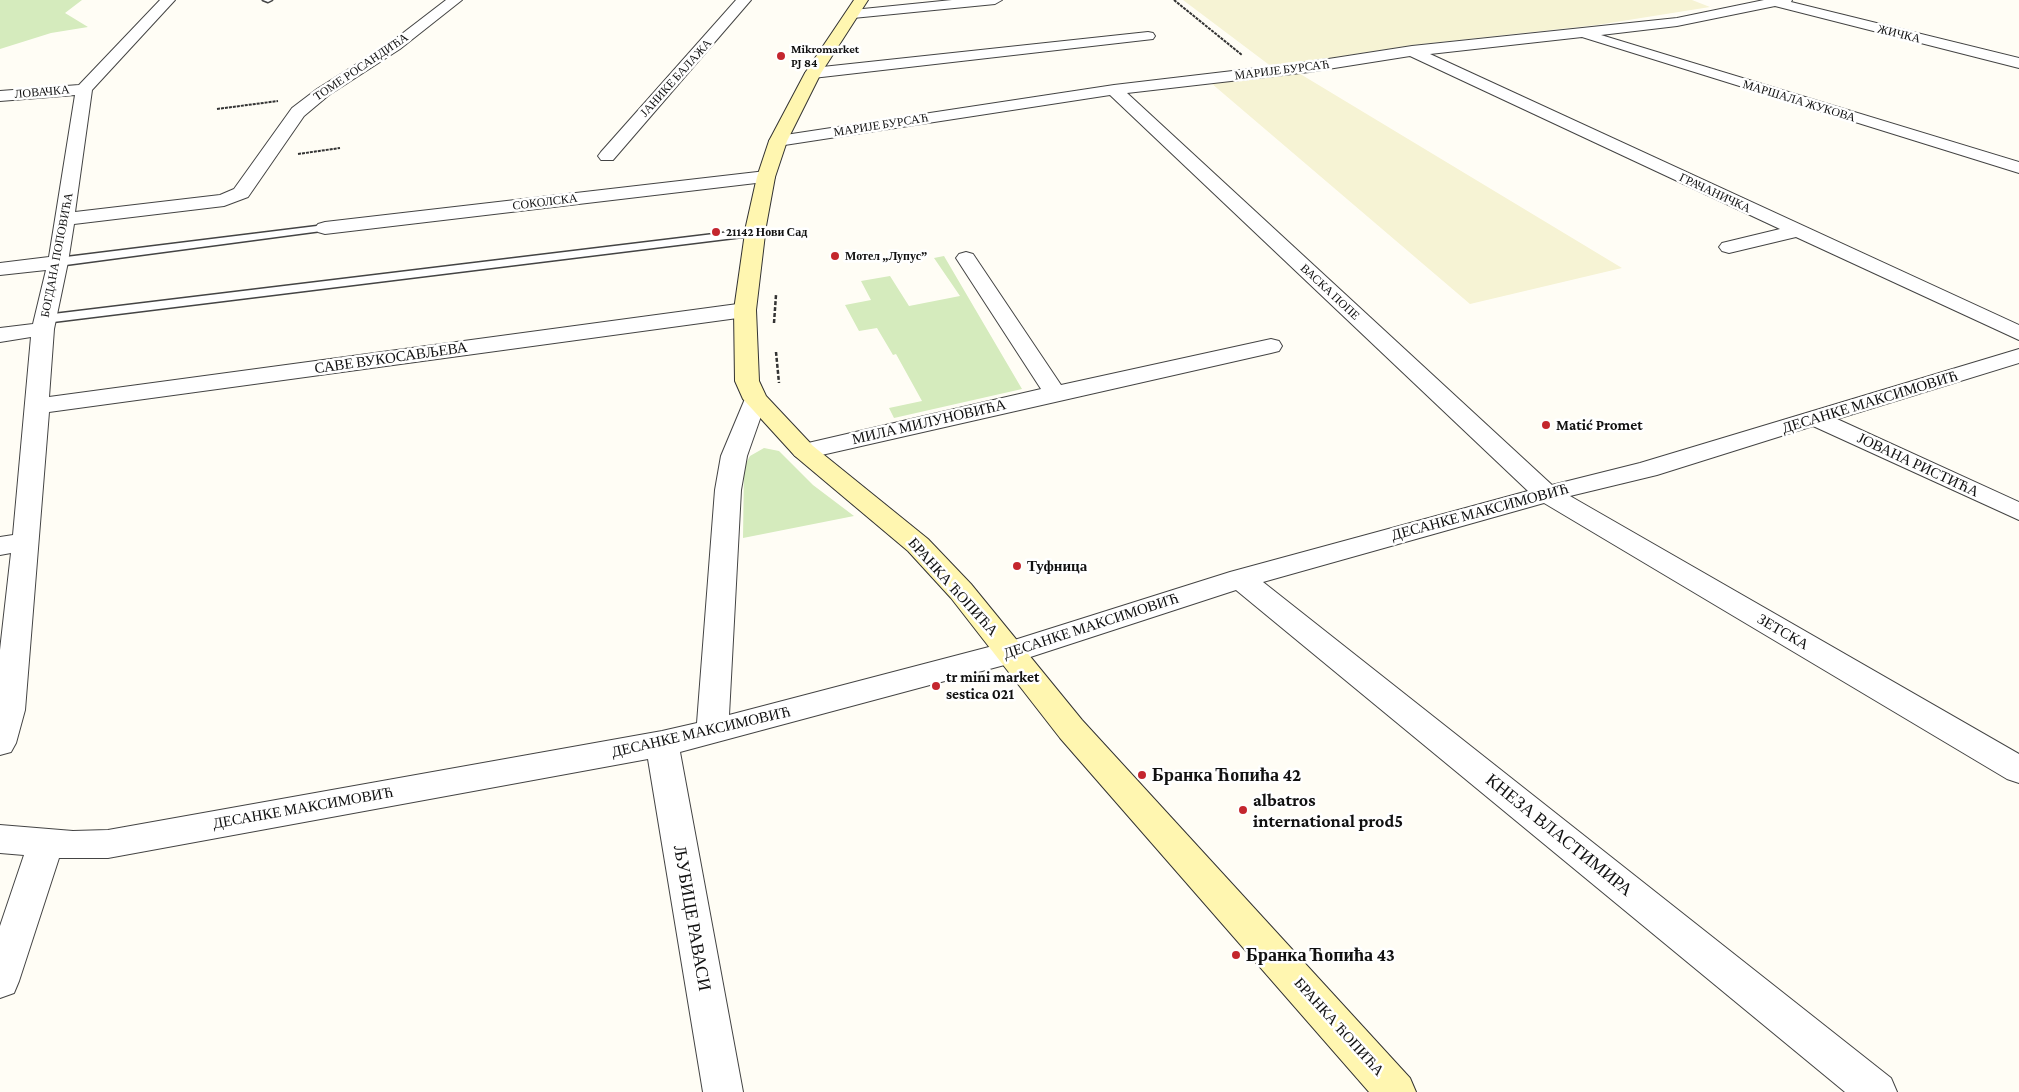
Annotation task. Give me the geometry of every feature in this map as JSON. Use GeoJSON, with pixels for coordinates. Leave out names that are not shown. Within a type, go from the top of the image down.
{"type":"FeatureCollection","features":[{"type":"Feature","properties":{"kind":"street"},"geometry":{"type":"LineString","coordinates":[[84,89],[168,0]]}},
{"type":"Feature","properties":{"kind":"street","name":"ТОМЕ РОСАНДИЋА"},"geometry":{"type":"LineString","coordinates":[[65,219],[224,200],[241,193],[298,112],[323,92],[395,46],[455,0]]}},
{"type":"Feature","properties":{"kind":"street","name":"ЈАНИКЕ БАЛАЖА"},"geometry":{"type":"LineString","coordinates":[[607,156],[744,0]]}},
{"type":"Feature","properties":{"kind":"street"},"geometry":{"type":"LineString","coordinates":[[857,7],[995,0]]}},
{"type":"Feature","properties":{"kind":"street","name":"МАРИЈЕ БУРСАЋ"},"geometry":{"type":"LineString","coordinates":[[778,141],[1114,90],[1264,72],[1412,51],[1677,22],[1782,1]]}},
{"type":"Feature","properties":{"kind":"street","name":"ЖИЧКА"},"geometry":{"type":"LineString","coordinates":[[1782,1],[2019,63]]}},
{"type":"Feature","properties":{"kind":"street","name":"БРАНКА ЋОПИЋА"},"geometry":{"type":"LineString","coordinates":[[857,7],[813,73],[778,141],[766,177],[755,233],[745,310],[747,381],[755,399],[804,451],[918,545],[961,591],[1012,652],[1071,728],[1396,1092]]}},
{"type":"Feature","properties":{"kind":"street","name":"МАРШАЛА ЖУКОВА"},"geometry":{"type":"LineString","coordinates":[[1580,34],[2019,168]]}},
{"type":"Feature","properties":{"kind":"street"},"geometry":{"type":"LineString","coordinates":[[813,73],[1148,36]]}},
{"type":"Feature","properties":{"kind":"street","name":"ГРАЧАНИЧКА"},"geometry":{"type":"LineString","coordinates":[[1412,51],[2019,333]]}},
{"type":"Feature","properties":{"kind":"street","name":"ЛОВАЧКА"},"geometry":{"type":"LineString","coordinates":[[0,96],[84,89]]}},
{"type":"Feature","properties":{"kind":"street","name":"БОГДАНА ПОПОВИЋА"},"geometry":{"type":"LineString","coordinates":[[0,743],[5,711],[13,544],[37,406],[44,324],[58,262],[84,89]]}},
{"type":"Feature","properties":{"kind":"street","name":"ВАСКА ПОПЕ"},"geometry":{"type":"LineString","coordinates":[[1114,90],[1547,494]]}},
{"type":"Feature","properties":{"kind":"street","name":"СОКОЛСКА"},"geometry":{"type":"LineString","coordinates":[[325,228],[766,177]]}},
{"type":"Feature","properties":{"kind":"street"},"geometry":{"type":"LineString","coordinates":[[1729,247],[1797,231]]}},
{"type":"Feature","properties":{"kind":"street"},"geometry":{"type":"LineString","coordinates":[[966,258],[1055,392]]}},
{"type":"Feature","properties":{"kind":"street"},"geometry":{"type":"LineString","coordinates":[[0,269],[58,262]]}},
{"type":"Feature","properties":{"kind":"street","name":"САВЕ ВУКОСАВЉЕВА"},"geometry":{"type":"LineString","coordinates":[[37,406],[745,310]]}},
{"type":"Feature","properties":{"kind":"street"},"geometry":{"type":"LineString","coordinates":[[0,334],[44,324]]}},
{"type":"Feature","properties":{"kind":"street","name":"МИЛА МИЛУНОВИЋА"},"geometry":{"type":"LineString","coordinates":[[804,451],[1055,392],[1271,346]]}},
{"type":"Feature","properties":{"kind":"street","name":"ДЕСАНКЕ МАКСИМОВИЋ"},"geometry":{"type":"LineString","coordinates":[[0,839],[46,843],[108,844],[662,744],[1012,652],[1240,579],[1547,494],[1648,469],[2019,356]]}},
{"type":"Feature","properties":{"kind":"street"},"geometry":{"type":"LineString","coordinates":[[712,732],[728,490],[734,456],[755,399]]}},
{"type":"Feature","properties":{"kind":"street","name":"ЈОВАНА РИСТИЋА"},"geometry":{"type":"LineString","coordinates":[[1817,419],[2019,512]]}},
{"type":"Feature","properties":{"kind":"street","name":"ЗЕТСКА"},"geometry":{"type":"LineString","coordinates":[[1547,494],[2019,770]]}},
{"type":"Feature","properties":{"kind":"street","name":"КНЕЗА ВЛАСТИМИРА"},"geometry":{"type":"LineString","coordinates":[[1240,579],[1877,1092]]}},
{"type":"Feature","properties":{"kind":"street","name":"ЉУБИЦЕ РАВАСИ"},"geometry":{"type":"LineString","coordinates":[[662,744],[723,1092]]}},
{"type":"Feature","properties":{"kind":"street"},"geometry":{"type":"LineString","coordinates":[[0,981],[46,843]]}},
{"type":"Feature","properties":{"kind":"lane"},"geometry":{"type":"LineString","coordinates":[[58,262],[325,228]]}},
{"type":"Feature","properties":{"kind":"lane"},"geometry":{"type":"LineString","coordinates":[[44,324],[755,233]]}},
{"type":"Feature","properties":{"kind":"path"},"geometry":{"type":"LineString","coordinates":[[1174,0],[1264,72]]}},
{"type":"Feature","properties":{"kind":"path"},"geometry":{"type":"LineString","coordinates":[[217,109],[323,92]]}},
{"type":"Feature","properties":{"kind":"path"},"geometry":{"type":"LineString","coordinates":[[265,159],[340,148]]}},
{"type":"Feature","properties":{"kind":"shaded area"},"geometry":{"type":"Polygon","coordinates":[[[1183,0],[1692,0],[1710,7],[1597,25],[1413,45],[1272,67],[1183,0]]]}},
{"type":"Feature","properties":{"kind":"shaded area"},"geometry":{"type":"Polygon","coordinates":[[[1297,72],[1622,268],[1470,304],[1211,83],[1297,72]]]}},
{"type":"Feature","properties":{"kind":"green space"},"geometry":{"type":"Polygon","coordinates":[[[0,0],[82,0],[65,13],[88,27],[51,33],[0,49],[0,0]]]}},
{"type":"Feature","properties":{"kind":"green space"},"geometry":{"type":"Polygon","coordinates":[[[944,256],[1022,389],[894,418],[889,408],[922,401],[896,354],[893,355],[877,328],[859,331],[845,305],[871,300],[861,281],[890,276],[909,306],[960,296],[934,258],[944,256]]]}},
{"type":"Feature","properties":{"kind":"green space"},"geometry":{"type":"Polygon","coordinates":[[[764,448],[779,451],[813,485],[854,516],[743,538],[744,467],[750,456],[764,448]]]}},
{"type":"Feature","properties":{"kind":"place","name":"Mikromarket PJ 84"},"geometry":{"type":"Point","coordinates":[781,56]}},
{"type":"Feature","properties":{"kind":"place","name":"21142 Нови Сад"},"geometry":{"type":"Point","coordinates":[716,232]}},
{"type":"Feature","properties":{"kind":"place","name":"Мотел „Лупус”"},"geometry":{"type":"Point","coordinates":[835,256]}},
{"type":"Feature","properties":{"kind":"place","name":"Matić Promet"},"geometry":{"type":"Point","coordinates":[1546,425]}},
{"type":"Feature","properties":{"kind":"place","name":"Туфница"},"geometry":{"type":"Point","coordinates":[1017,566]}},
{"type":"Feature","properties":{"kind":"place","name":"tr mini market sestica 021"},"geometry":{"type":"Point","coordinates":[936,686]}},
{"type":"Feature","properties":{"kind":"place","name":"Бранка Ћопића 42"},"geometry":{"type":"Point","coordinates":[1142,775]}},
{"type":"Feature","properties":{"kind":"place","name":"albatros international prod5"},"geometry":{"type":"Point","coordinates":[1243,810]}},
{"type":"Feature","properties":{"kind":"place","name":"Бранка Ћопића 43"},"geometry":{"type":"Point","coordinates":[1236,955]}}]}
